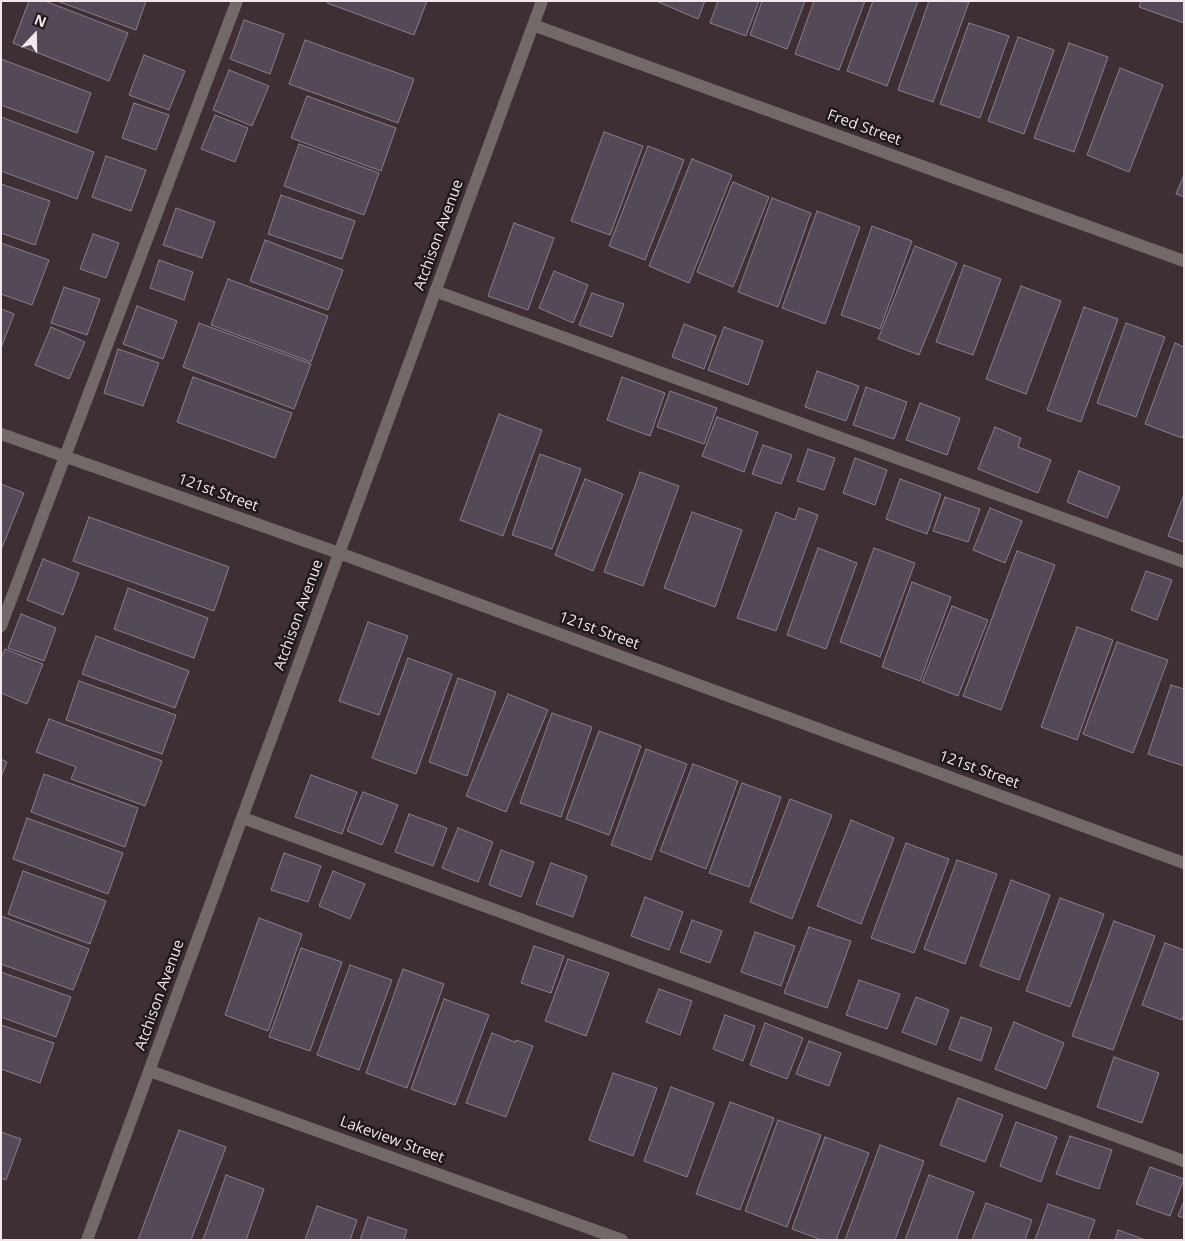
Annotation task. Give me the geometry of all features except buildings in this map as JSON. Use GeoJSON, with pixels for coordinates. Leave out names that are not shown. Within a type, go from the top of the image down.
{"type":"FeatureCollection","features":[{"type":"Feature","properties":{"kind":"street"},"geometry":{"type":"LineString","coordinates":[[1,626],[237,1]]}},
{"type":"Feature","properties":{"kind":"street","name":"Atchison Avenue"},"geometry":{"type":"LineString","coordinates":[[87,1240],[542,1]]}},
{"type":"Feature","properties":{"kind":"street","name":"Fred Street"},"geometry":{"type":"LineString","coordinates":[[533,25],[1184,261]]}},
{"type":"Feature","properties":{"kind":"street"},"geometry":{"type":"LineString","coordinates":[[435,291],[1184,562]]}},
{"type":"Feature","properties":{"kind":"street","name":"121st Street"},"geometry":{"type":"LineString","coordinates":[[1,434],[339,553],[1184,863]]}},
{"type":"Feature","properties":{"kind":"street"},"geometry":{"type":"LineString","coordinates":[[243,818],[1184,1161]]}},
{"type":"Feature","properties":{"kind":"street","name":"Lakeview Street"},"geometry":{"type":"LineString","coordinates":[[150,1071],[622,1240]]}}]}
